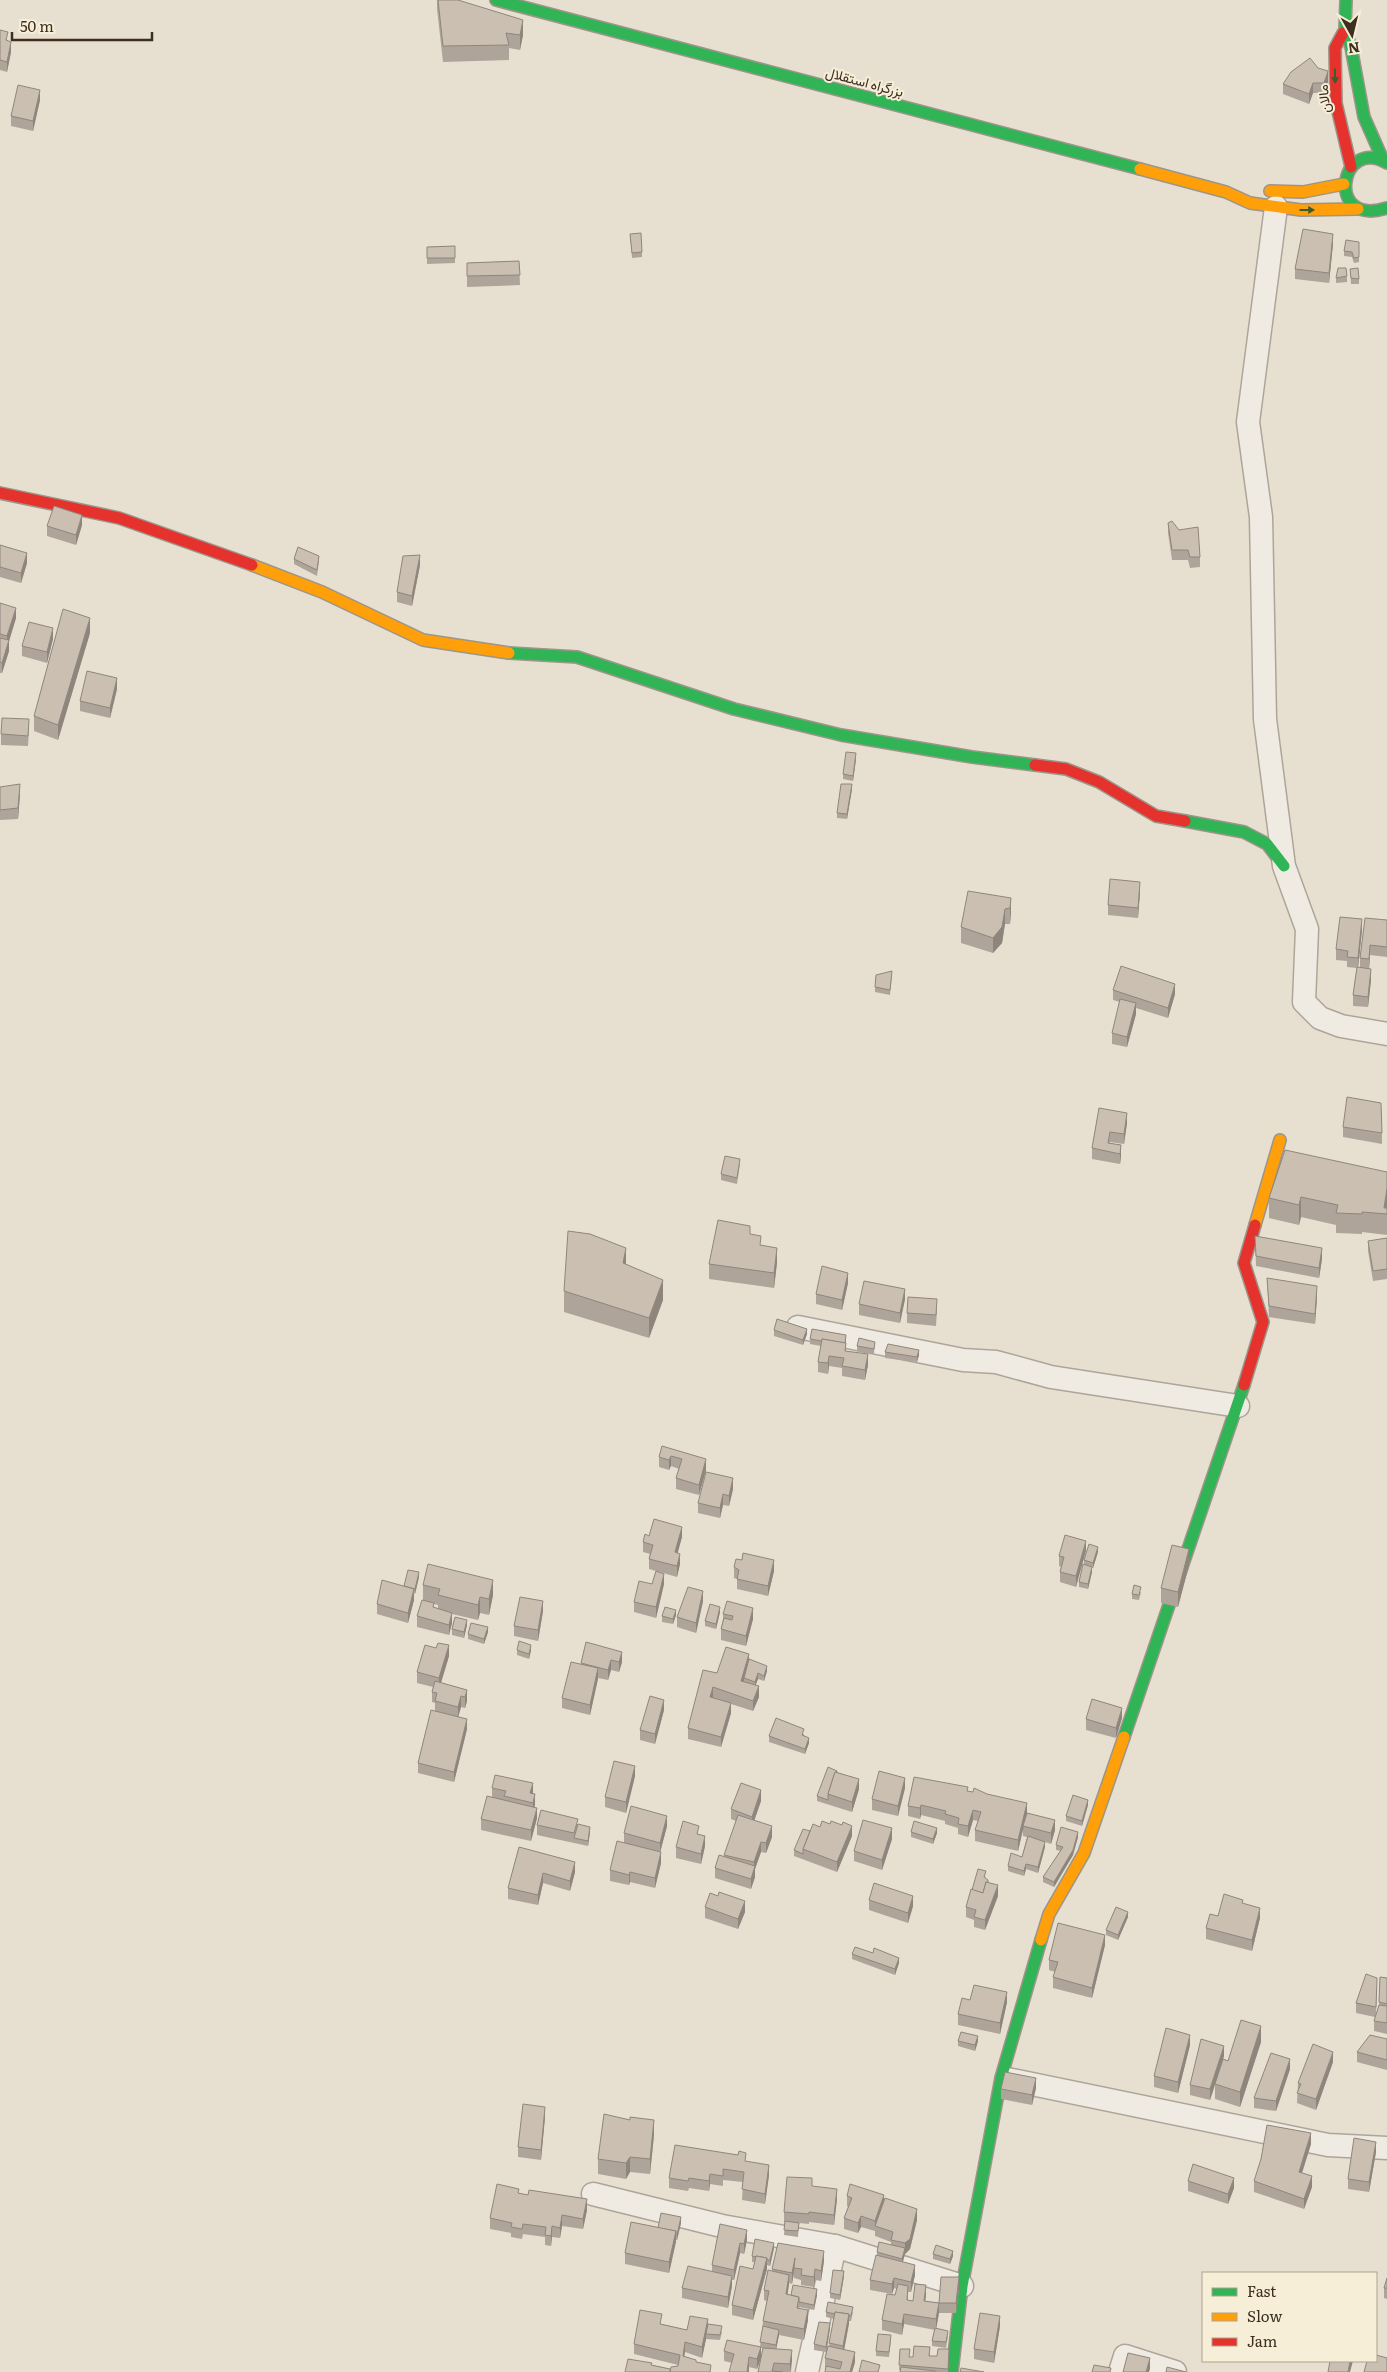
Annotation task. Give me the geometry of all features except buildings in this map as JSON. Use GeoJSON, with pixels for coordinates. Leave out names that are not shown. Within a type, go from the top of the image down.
{"type":"FeatureCollection","features":[{"type":"Feature","properties":{"kind":"main road","name":"بزرگراه استقلال"},"geometry":{"type":"LineString","coordinates":[[496,0],[1226,192],[1250,203],[1301,210],[1358,209],[1368,213],[1385,212]]}},
{"type":"Feature","properties":{"kind":"main road","name":"مالان"},"geometry":{"type":"LineString","coordinates":[[1346,0],[1345,30],[1351,47],[1364,117],[1385,161]]}},
{"type":"Feature","properties":{"kind":"main road","name":"مالان"},"geometry":{"type":"LineString","coordinates":[[1345,30],[1335,48],[1336,103],[1351,167]]}},
{"type":"Feature","properties":{"kind":"main road"},"geometry":{"type":"LineString","coordinates":[[1358,209],[1348,198],[1344,184],[1351,167],[1361,160],[1372,158],[1385,161]]}},
{"type":"Feature","properties":{"kind":"main road","name":"بزرگراه استقلال"},"geometry":{"type":"LineString","coordinates":[[1226,192],[1257,190],[1303,192],[1344,184]]}},
{"type":"Feature","properties":{"kind":"main road"},"geometry":{"type":"LineString","coordinates":[[0,493],[120,518],[212,550],[322,592],[423,640],[499,652],[577,657],[734,709],[841,735],[972,757],[1066,769],[1099,782],[1156,816],[1244,832],[1267,844],[1284,866]]}},
{"type":"Feature","properties":{"kind":"main road"},"geometry":{"type":"LineString","coordinates":[[956,2371],[962,2286],[1001,2078],[1050,1914],[1084,1853],[1238,1406],[1263,1322],[1244,1263],[1280,1140]]}},
{"type":"Feature","properties":{"kind":"street"},"geometry":{"type":"LineString","coordinates":[[1276,207],[1248,422],[1261,517],[1264,719],[1284,866],[1306,929],[1304,1002],[1320,1018],[1341,1026],[1387,1034]]}},
{"type":"Feature","properties":{"kind":"street"},"geometry":{"type":"LineString","coordinates":[[798,1327],[963,1360],[996,1362],[1051,1377],[1238,1406]]}},
{"type":"Feature","properties":{"kind":"street"},"geometry":{"type":"LineString","coordinates":[[1001,2078],[1328,2145],[1387,2148]]}},
{"type":"Feature","properties":{"kind":"street"},"geometry":{"type":"LineString","coordinates":[[593,2194],[722,2226],[835,2246],[962,2286]]}},
{"type":"Feature","properties":{"kind":"street"},"geometry":{"type":"LineString","coordinates":[[807,2372],[835,2246]]}},
{"type":"Feature","properties":{"kind":"street"},"geometry":{"type":"LineString","coordinates":[[1120,2372],[1125,2356],[1175,2372]]}},
{"type":"Feature","properties":{"kind":"traffic: fast"},"geometry":{"type":"LineString","coordinates":[[496,0],[1140,169]]}},
{"type":"Feature","properties":{"kind":"traffic: fast"},"geometry":{"type":"LineString","coordinates":[[1346,0],[1345,30],[1351,47],[1364,117],[1383,160]]}},
{"type":"Feature","properties":{"kind":"traffic: fast"},"geometry":{"type":"LineString","coordinates":[[1387,163],[1371,158],[1358,161],[1350,170],[1346,182],[1347,195],[1354,205],[1367,211],[1387,208]]}},
{"type":"Feature","properties":{"kind":"traffic: fast"},"geometry":{"type":"LineString","coordinates":[[509,653],[577,657],[734,709],[841,735],[972,757],[1035,765]]}},
{"type":"Feature","properties":{"kind":"traffic: fast"},"geometry":{"type":"LineString","coordinates":[[1185,821],[1244,832],[1267,844],[1284,866]]}},
{"type":"Feature","properties":{"kind":"traffic: fast"},"geometry":{"type":"LineString","coordinates":[[1124,1737],[1244,1385]]}},
{"type":"Feature","properties":{"kind":"traffic: fast"},"geometry":{"type":"LineString","coordinates":[[952,2372],[962,2286],[1001,2078],[1041,1940]]}},
{"type":"Feature","properties":{"kind":"traffic: slow"},"geometry":{"type":"LineString","coordinates":[[1140,169],[1226,192],[1250,203],[1301,210],[1358,209]]}},
{"type":"Feature","properties":{"kind":"traffic: slow"},"geometry":{"type":"LineString","coordinates":[[1270,191],[1303,192],[1344,184]]}},
{"type":"Feature","properties":{"kind":"traffic: slow"},"geometry":{"type":"LineString","coordinates":[[252,565],[322,592],[423,640],[509,653]]}},
{"type":"Feature","properties":{"kind":"traffic: slow"},"geometry":{"type":"LineString","coordinates":[[1255,1225],[1280,1140]]}},
{"type":"Feature","properties":{"kind":"traffic: slow"},"geometry":{"type":"LineString","coordinates":[[1041,1940],[1049,1914],[1084,1853],[1124,1737]]}},
{"type":"Feature","properties":{"kind":"traffic: jam"},"geometry":{"type":"LineString","coordinates":[[1343,33],[1335,48],[1336,103],[1351,167]]}},
{"type":"Feature","properties":{"kind":"traffic: jam"},"geometry":{"type":"LineString","coordinates":[[0,493],[119,518],[252,565]]}},
{"type":"Feature","properties":{"kind":"traffic: jam"},"geometry":{"type":"LineString","coordinates":[[1035,765],[1066,769],[1099,782],[1156,816],[1185,821]]}},
{"type":"Feature","properties":{"kind":"traffic: jam"},"geometry":{"type":"LineString","coordinates":[[1244,1385],[1263,1322],[1244,1263],[1255,1225]]}}]}
